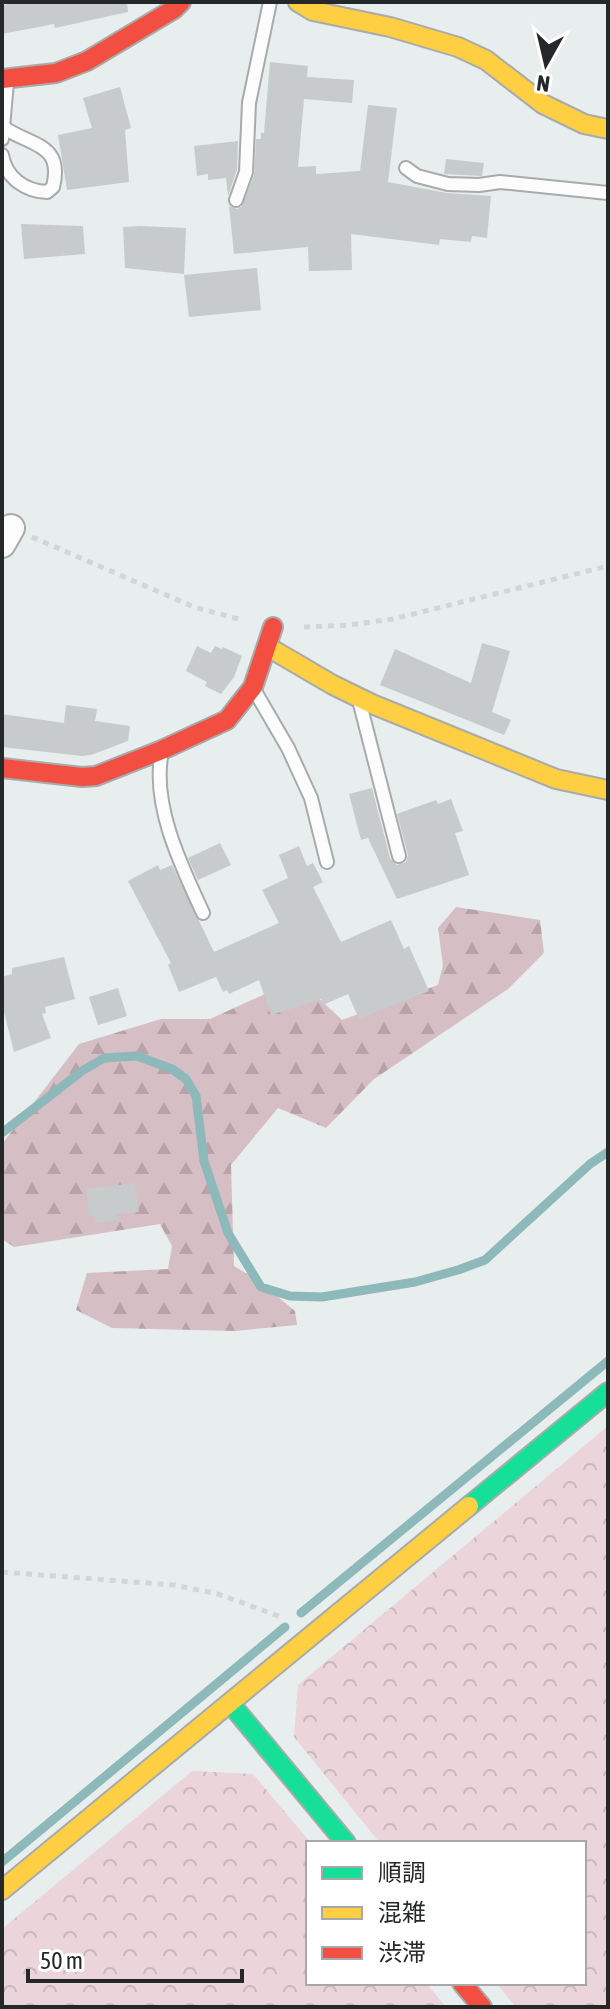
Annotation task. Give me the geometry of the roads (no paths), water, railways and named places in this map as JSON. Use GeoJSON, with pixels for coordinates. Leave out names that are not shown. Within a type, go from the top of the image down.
{"type":"FeatureCollection","features":[{"type":"Feature","properties":{"kind":"street"},"geometry":{"type":"LineString","coordinates":[[5,79],[56,73],[87,61],[181,2]]}},
{"type":"Feature","properties":{"kind":"street"},"geometry":{"type":"LineString","coordinates":[[298,2],[313,11],[390,27],[458,47],[486,60],[543,104],[584,124],[608,129]]}},
{"type":"Feature","properties":{"kind":"street"},"geometry":{"type":"LineString","coordinates":[[2,768],[96,776],[227,720],[253,687],[273,625]]}},
{"type":"Feature","properties":{"kind":"street"},"geometry":{"type":"LineString","coordinates":[[268,647],[358,697],[556,779],[608,790]]}},
{"type":"Feature","properties":{"kind":"street"},"geometry":{"type":"LineString","coordinates":[[2,1890],[608,1392]]}},
{"type":"Feature","properties":{"kind":"street"},"geometry":{"type":"LineString","coordinates":[[230,1703],[344,1841]]}},
{"type":"Feature","properties":{"kind":"street"},"geometry":{"type":"LineString","coordinates":[[464,1985],[482,2007]]}},
{"type":"Feature","properties":{"kind":"lane"},"geometry":{"type":"LineString","coordinates":[[236,200],[246,172],[249,103],[270,2]]}},
{"type":"Feature","properties":{"kind":"lane"},"geometry":{"type":"LineString","coordinates":[[2,139],[5,79]]}},
{"type":"Feature","properties":{"kind":"lane"},"geometry":{"type":"LineString","coordinates":[[2,155],[4,165],[22,187],[34,192],[47,192],[53,187],[56,164],[49,151],[3,127]]}},
{"type":"Feature","properties":{"kind":"lane"},"geometry":{"type":"LineString","coordinates":[[406,168],[417,176],[448,184],[500,182],[608,193]]}},
{"type":"Feature","properties":{"kind":"lane"},"geometry":{"type":"LineString","coordinates":[[253,687],[288,748],[311,798],[327,862]]}},
{"type":"Feature","properties":{"kind":"lane"},"geometry":{"type":"LineString","coordinates":[[358,697],[399,856]]}},
{"type":"Feature","properties":{"kind":"lane"},"geometry":{"type":"LineString","coordinates":[[162,750],[159,769],[163,804],[186,876],[203,913]]}},
{"type":"Feature","properties":{"kind":"waterway"},"geometry":{"type":"LineString","coordinates":[[2,1133],[82,1071],[104,1058],[137,1056],[172,1069],[186,1079],[196,1096],[204,1161],[228,1233],[261,1287],[290,1296],[322,1297],[415,1282],[485,1260],[590,1164],[608,1152]]}},
{"type":"Feature","properties":{"kind":"waterway"},"geometry":{"type":"LineString","coordinates":[[301,1613],[608,1361]]}},
{"type":"Feature","properties":{"kind":"waterway"},"geometry":{"type":"LineString","coordinates":[[2,1862],[285,1627]]}}]}
